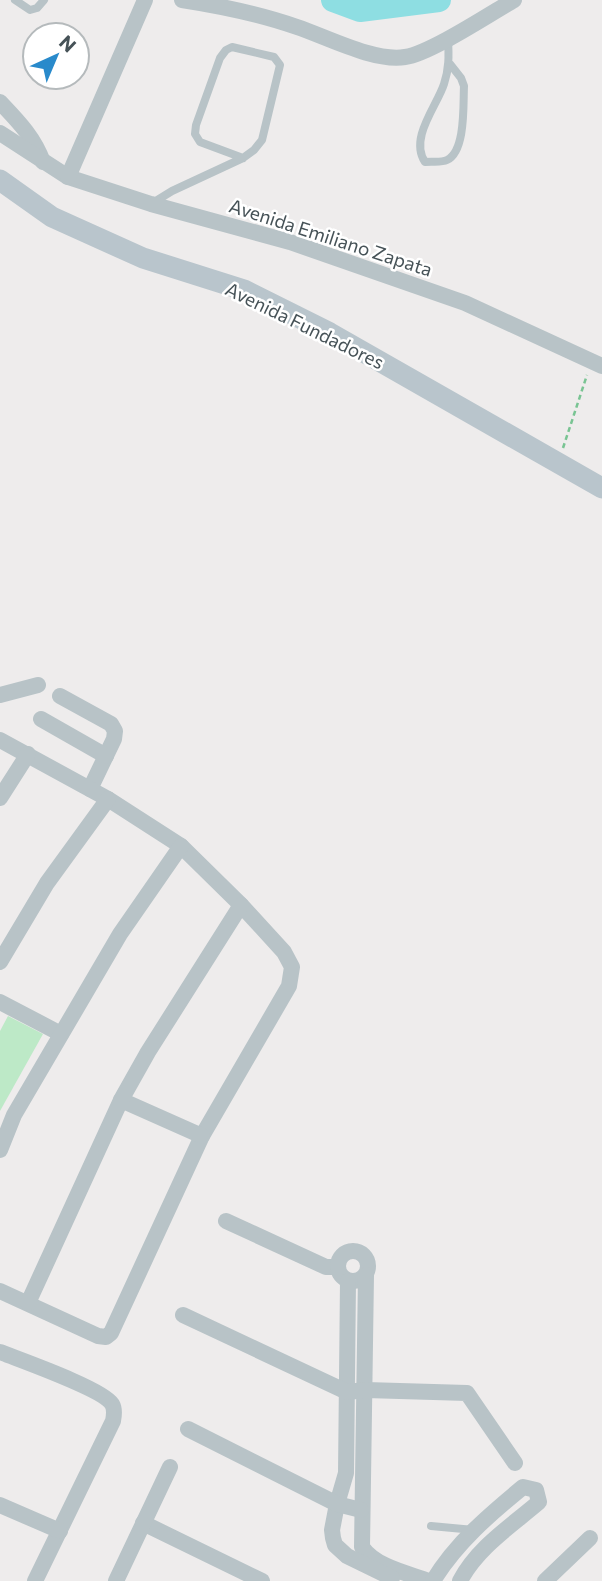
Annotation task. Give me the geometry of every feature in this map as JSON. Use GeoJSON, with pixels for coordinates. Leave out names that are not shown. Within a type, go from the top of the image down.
{"type":"FeatureCollection","features":[{"type":"Feature","properties":{"kind":"main road","name":"Avenida Fundadores"},"geometry":{"type":"LineString","coordinates":[[0,180],[52,217],[143,258],[244,290],[330,333],[602,488]]}},
{"type":"Feature","properties":{"kind":"main road","name":"Avenida Fundadores"},"geometry":{"type":"LineString","coordinates":[[0,198],[46,227],[141,272],[245,305],[395,385],[602,503]]}},
{"type":"Feature","properties":{"kind":"street"},"geometry":{"type":"LineString","coordinates":[[68,177],[145,0]]}},
{"type":"Feature","properties":{"kind":"street"},"geometry":{"type":"LineString","coordinates":[[182,0],[254,13],[342,45],[391,58],[414,55],[514,0]]}},
{"type":"Feature","properties":{"kind":"street"},"geometry":{"type":"LineString","coordinates":[[0,102],[26,129],[43,162]]}},
{"type":"Feature","properties":{"kind":"street","name":"Avenida Emiliano Zapata"},"geometry":{"type":"LineString","coordinates":[[0,133],[68,177],[151,204],[290,242],[465,303],[597,364]]}},
{"type":"Feature","properties":{"kind":"street"},"geometry":{"type":"LineString","coordinates":[[0,695],[38,685]]}},
{"type":"Feature","properties":{"kind":"street"},"geometry":{"type":"LineString","coordinates":[[60,696],[111,724],[115,731],[114,739],[90,789]]}},
{"type":"Feature","properties":{"kind":"street"},"geometry":{"type":"LineString","coordinates":[[41,719],[106,756]]}},
{"type":"Feature","properties":{"kind":"street"},"geometry":{"type":"LineString","coordinates":[[0,740],[108,799],[181,846],[284,951],[292,967],[289,986],[202,1136],[111,1332],[106,1337],[99,1336],[0,1291]]}},
{"type":"Feature","properties":{"kind":"street"},"geometry":{"type":"LineString","coordinates":[[0,798],[28,754]]}},
{"type":"Feature","properties":{"kind":"street"},"geometry":{"type":"LineString","coordinates":[[0,962],[47,883],[108,799]]}},
{"type":"Feature","properties":{"kind":"street"},"geometry":{"type":"LineString","coordinates":[[0,1150],[14,1115],[120,934],[181,846]]}},
{"type":"Feature","properties":{"kind":"street"},"geometry":{"type":"LineString","coordinates":[[28,1303],[121,1100],[204,961],[241,905]]}},
{"type":"Feature","properties":{"kind":"street"},"geometry":{"type":"LineString","coordinates":[[1,1005],[61,1034]]}},
{"type":"Feature","properties":{"kind":"street"},"geometry":{"type":"LineString","coordinates":[[121,1100],[202,1136]]}},
{"type":"Feature","properties":{"kind":"street"},"geometry":{"type":"LineString","coordinates":[[226,1221],[326,1268],[338,1267]]}},
{"type":"Feature","properties":{"kind":"street"},"geometry":{"type":"LineString","coordinates":[[366,1275],[357,1281],[348,1281],[342,1277],[338,1267],[341,1256],[355,1250],[368,1259],[362,1547],[380,1568],[399,1581]]}},
{"type":"Feature","properties":{"kind":"street"},"geometry":{"type":"LineString","coordinates":[[348,1281],[346,1473],[332,1530],[335,1545],[347,1556],[431,1581],[447,1557],[523,1487],[536,1490],[539,1502],[485,1547],[460,1581]]}},
{"type":"Feature","properties":{"kind":"street"},"geometry":{"type":"LineString","coordinates":[[183,1315],[347,1392],[366,1390],[467,1393],[515,1463]]}},
{"type":"Feature","properties":{"kind":"street"},"geometry":{"type":"LineString","coordinates":[[0,1352],[97,1393],[112,1405],[113,1421],[36,1581]]}},
{"type":"Feature","properties":{"kind":"street"},"geometry":{"type":"LineString","coordinates":[[188,1429],[337,1504],[361,1510]]}},
{"type":"Feature","properties":{"kind":"street"},"geometry":{"type":"LineString","coordinates":[[116,1581],[170,1467]]}},
{"type":"Feature","properties":{"kind":"street"},"geometry":{"type":"LineString","coordinates":[[0,1505],[60,1531]]}},
{"type":"Feature","properties":{"kind":"street"},"geometry":{"type":"LineString","coordinates":[[143,1523],[262,1581]]}},
{"type":"Feature","properties":{"kind":"street"},"geometry":{"type":"LineString","coordinates":[[555,1578],[590,1538]]}},
{"type":"Feature","properties":{"kind":"lane"},"geometry":{"type":"LineString","coordinates":[[15,0],[30,10],[37,8],[44,0]]}},
{"type":"Feature","properties":{"kind":"lane"},"geometry":{"type":"LineString","coordinates":[[448,37],[450,64],[444,86],[425,126],[421,156],[425,162],[446,161],[455,154],[460,145],[464,86],[450,64]]}},
{"type":"Feature","properties":{"kind":"lane"},"geometry":{"type":"LineString","coordinates":[[151,204],[172,191],[243,158],[262,140],[281,65],[274,57],[232,47],[220,58],[195,125],[195,134],[200,142],[243,158]]}},
{"type":"Feature","properties":{"kind":"lane"},"geometry":{"type":"LineString","coordinates":[[431,1526],[474,1530]]}},
{"type":"Feature","properties":{"kind":"path"},"geometry":{"type":"LineString","coordinates":[[558,463],[597,364]]}},
{"type":"Feature","properties":{"kind":"green space"},"geometry":{"type":"Polygon","coordinates":[[[8,1016],[43,1034],[0,1111],[0,1031],[8,1016]]]}},
{"type":"Feature","properties":{"kind":"waterway"},"geometry":{"type":"LineString","coordinates":[[333,0],[360,10],[439,0]]}}]}
